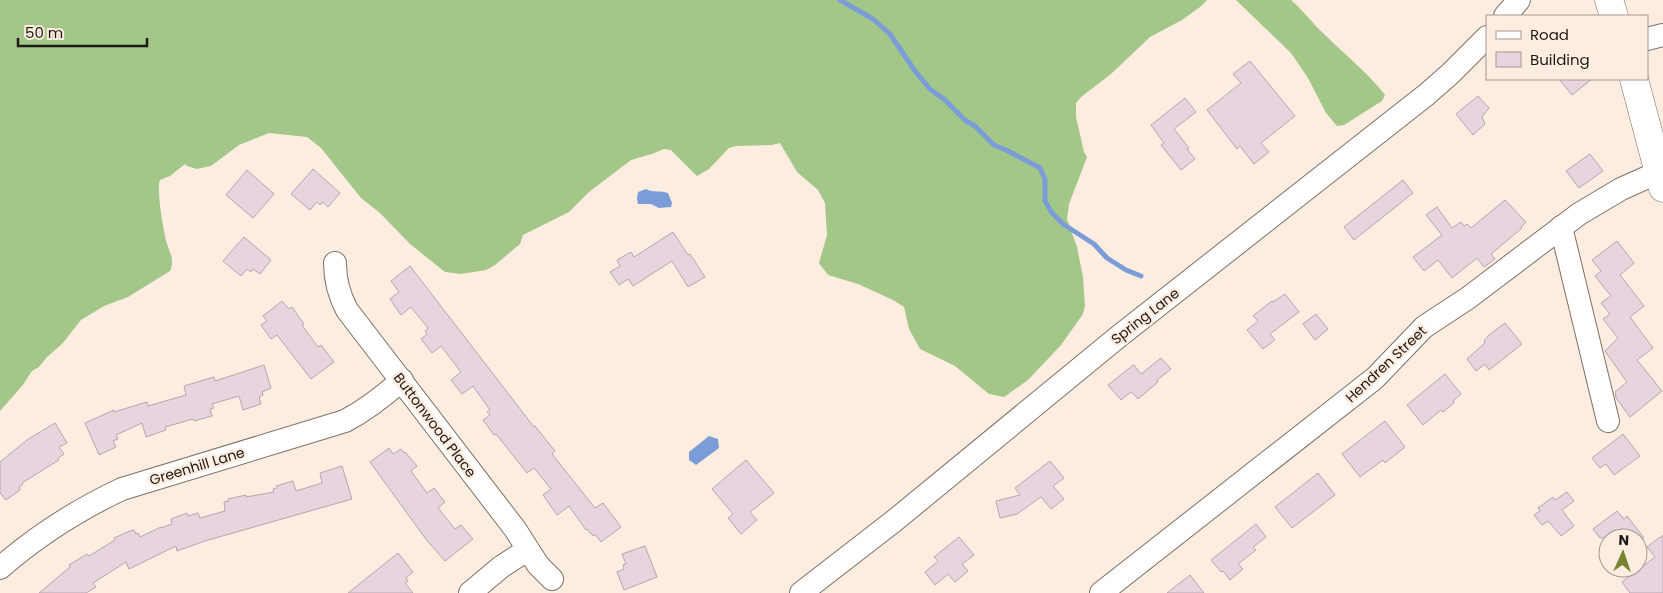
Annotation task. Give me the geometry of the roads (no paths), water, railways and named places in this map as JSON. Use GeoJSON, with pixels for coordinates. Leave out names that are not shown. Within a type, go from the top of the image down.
{"type":"FeatureCollection","features":[{"type":"Feature","properties":{"kind":"main road"},"geometry":{"type":"LineString","coordinates":[[1634,80],[1655,126],[1662,184]]}},
{"type":"Feature","properties":{"kind":"street"},"geometry":{"type":"LineString","coordinates":[[1506,15],[1519,0]]}},
{"type":"Feature","properties":{"kind":"street"},"geometry":{"type":"LineString","coordinates":[[1648,39],[1663,35]]}},
{"type":"Feature","properties":{"kind":"street","name":"Spring Lane"},"geometry":{"type":"LineString","coordinates":[[801,593],[894,521],[1118,337],[1426,95],[1486,38]]}},
{"type":"Feature","properties":{"kind":"street","name":"Hendren Street"},"geometry":{"type":"LineString","coordinates":[[1101,593],[1376,378],[1424,327],[1468,298],[1561,227],[1596,203],[1662,184]]}},
{"type":"Feature","properties":{"kind":"street"},"geometry":{"type":"LineString","coordinates":[[1561,227],[1608,420]]}},
{"type":"Feature","properties":{"kind":"street","name":"Buttonwood Place"},"geometry":{"type":"LineString","coordinates":[[335,263],[335,280],[340,297],[347,310],[515,530],[538,565],[552,579]]}},
{"type":"Feature","properties":{"kind":"street","name":"Greenhill Lane"},"geometry":{"type":"LineString","coordinates":[[0,568],[43,533],[94,502],[122,489],[345,421],[362,412],[402,380]]}},
{"type":"Feature","properties":{"kind":"street"},"geometry":{"type":"LineString","coordinates":[[470,593],[501,567],[527,550]]}},
{"type":"Feature","properties":{"kind":"water"},"geometry":{"type":"Polygon","coordinates":[[[646,189],[668,193],[672,203],[671,207],[659,208],[651,204],[638,204],[638,192],[646,189]]]}},
{"type":"Feature","properties":{"kind":"water"},"geometry":{"type":"Polygon","coordinates":[[[709,436],[718,439],[719,448],[696,465],[689,460],[689,452],[709,436]]]}},
{"type":"Feature","properties":{"kind":"waterway"},"geometry":{"type":"LineString","coordinates":[[840,0],[873,19],[890,34],[915,71],[931,90],[944,99],[966,121],[975,126],[994,145],[1040,168],[1045,179],[1045,201],[1052,213],[1063,224],[1094,244],[1107,258],[1126,270],[1141,276]]}}]}
